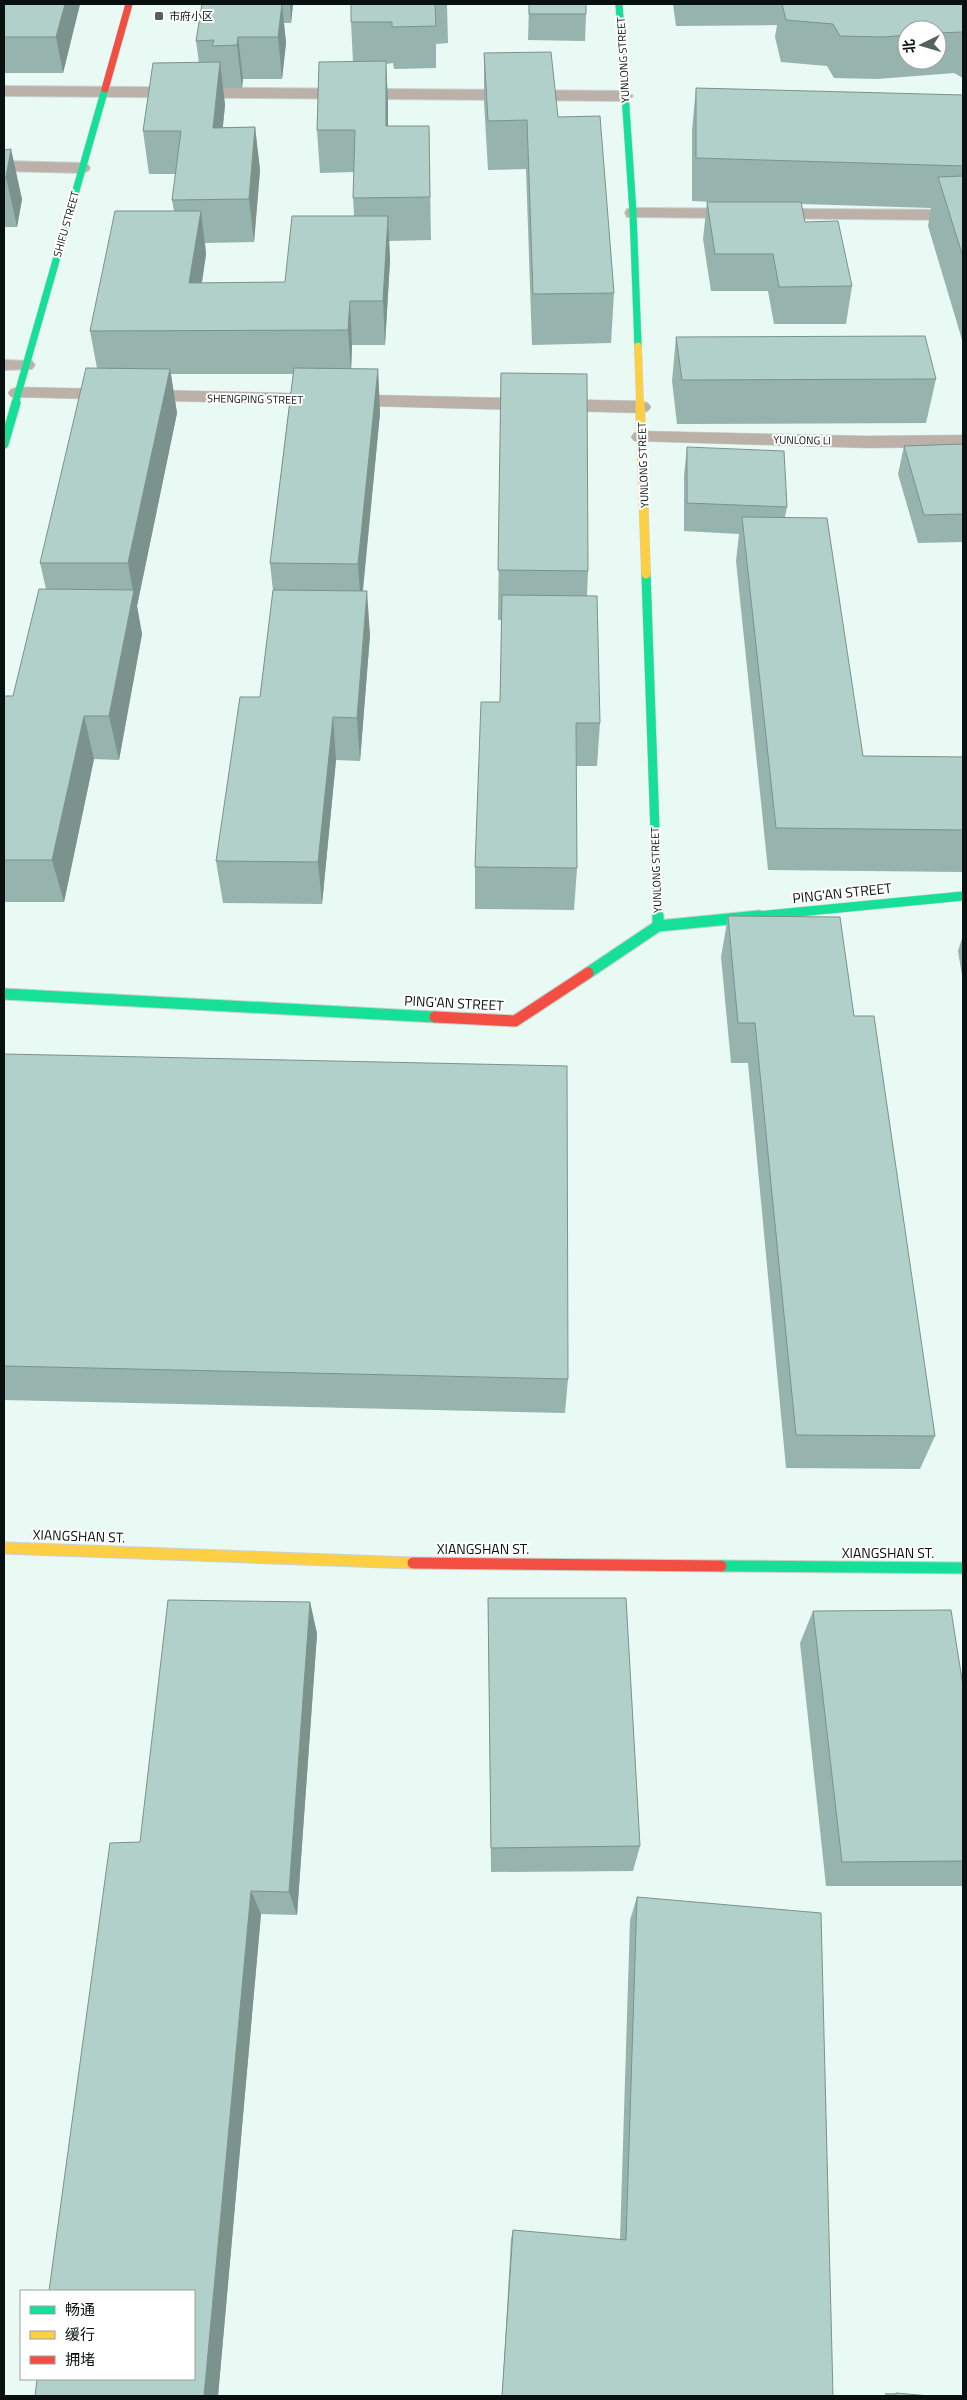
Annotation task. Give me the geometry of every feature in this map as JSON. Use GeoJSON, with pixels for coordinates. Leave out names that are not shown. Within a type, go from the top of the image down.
{"type":"FeatureCollection","features":[{"type":"Feature","properties":{"kind":"street","name":"SHIFU STREET"},"geometry":{"type":"LineString","coordinates":[[4,444],[129,4]]}},
{"type":"Feature","properties":{"kind":"street","name":"YUNLONG STREET"},"geometry":{"type":"LineString","coordinates":[[620,4],[641,407],[658,926]]}},
{"type":"Feature","properties":{"kind":"street","name":"SHENGPING STREET"},"geometry":{"type":"LineString","coordinates":[[18,393],[641,407]]}},
{"type":"Feature","properties":{"kind":"street","name":"YUNLONG LI"},"geometry":{"type":"LineString","coordinates":[[641,437],[867,442],[963,440]]}},
{"type":"Feature","properties":{"kind":"street","name":"PING'AN STREET"},"geometry":{"type":"LineString","coordinates":[[4,994],[515,1021],[658,926],[963,896]]}},
{"type":"Feature","properties":{"kind":"street","name":"XIANGSHAN ST."},"geometry":{"type":"LineString","coordinates":[[4,1548],[357,1563],[963,1568]]}},
{"type":"Feature","properties":{"kind":"lane"},"geometry":{"type":"LineString","coordinates":[[4,91],[625,96]]}},
{"type":"Feature","properties":{"kind":"lane"},"geometry":{"type":"LineString","coordinates":[[4,166],[82,168]]}},
{"type":"Feature","properties":{"kind":"lane"},"geometry":{"type":"LineString","coordinates":[[632,213],[963,215]]}},
{"type":"Feature","properties":{"kind":"lane"},"geometry":{"type":"LineString","coordinates":[[4,365],[26,365]]}},
{"type":"Feature","properties":{"kind":"building"},"geometry":{"type":"Polygon","coordinates":[[[4,4],[65,4],[56,37],[4,37],[4,4]]]}},
{"type":"Feature","properties":{"kind":"building"},"geometry":{"type":"Polygon","coordinates":[[[202,4],[282,4],[278,37],[238,37],[237,45],[212,46],[214,40],[196,41],[202,4]]]}},
{"type":"Feature","properties":{"kind":"building"},"geometry":{"type":"Polygon","coordinates":[[[351,4],[435,4],[436,26],[392,27],[392,22],[351,22],[351,4]]]}},
{"type":"Feature","properties":{"kind":"building"},"geometry":{"type":"Polygon","coordinates":[[[529,4],[586,4],[586,14],[529,14],[529,4]]]}},
{"type":"Feature","properties":{"kind":"building"},"geometry":{"type":"Polygon","coordinates":[[[782,4],[963,4],[963,32],[947,33],[947,20],[897,20],[897,36],[840,36],[833,24],[786,20],[782,4]]]}},
{"type":"Feature","properties":{"kind":"building"},"geometry":{"type":"Polygon","coordinates":[[[551,52],[558,117],[600,116],[614,293],[533,294],[527,120],[488,121],[484,53],[551,52]]]}},
{"type":"Feature","properties":{"kind":"building"},"geometry":{"type":"Polygon","coordinates":[[[386,61],[386,126],[429,126],[430,197],[353,198],[355,130],[317,130],[319,62],[386,61]]]}},
{"type":"Feature","properties":{"kind":"building"},"geometry":{"type":"Polygon","coordinates":[[[220,62],[213,128],[255,127],[249,199],[172,200],[181,131],[143,131],[153,63],[220,62]]]}},
{"type":"Feature","properties":{"kind":"building"},"geometry":{"type":"Polygon","coordinates":[[[696,88],[963,95],[963,166],[696,158],[696,88]]]}},
{"type":"Feature","properties":{"kind":"building"},"geometry":{"type":"Polygon","coordinates":[[[11,149],[6,177],[4,177],[4,150],[11,149]]]}},
{"type":"Feature","properties":{"kind":"building"},"geometry":{"type":"Polygon","coordinates":[[[963,176],[963,257],[938,177],[963,176]]]}},
{"type":"Feature","properties":{"kind":"building"},"geometry":{"type":"Polygon","coordinates":[[[707,202],[801,202],[805,222],[838,221],[852,286],[779,287],[773,254],[715,254],[707,202]]]}},
{"type":"Feature","properties":{"kind":"building"},"geometry":{"type":"Polygon","coordinates":[[[115,211],[201,211],[189,283],[285,282],[292,216],[388,216],[383,301],[350,301],[348,330],[90,331],[115,211]]]}},
{"type":"Feature","properties":{"kind":"building"},"geometry":{"type":"Polygon","coordinates":[[[925,336],[936,379],[682,380],[676,337],[925,336]]]}},
{"type":"Feature","properties":{"kind":"building"},"geometry":{"type":"Polygon","coordinates":[[[86,368],[170,369],[128,563],[40,563],[86,368]]]}},
{"type":"Feature","properties":{"kind":"building"},"geometry":{"type":"Polygon","coordinates":[[[294,368],[378,369],[358,564],[270,563],[294,368]]]}},
{"type":"Feature","properties":{"kind":"building"},"geometry":{"type":"Polygon","coordinates":[[[501,373],[587,374],[588,571],[498,570],[501,373]]]}},
{"type":"Feature","properties":{"kind":"building"},"geometry":{"type":"Polygon","coordinates":[[[963,444],[963,514],[924,515],[904,446],[963,444]]]}},
{"type":"Feature","properties":{"kind":"building"},"geometry":{"type":"Polygon","coordinates":[[[687,447],[784,451],[787,507],[687,503],[687,447]]]}},
{"type":"Feature","properties":{"kind":"building"},"geometry":{"type":"Polygon","coordinates":[[[742,517],[827,518],[863,756],[963,757],[963,830],[776,828],[742,517]]]}},
{"type":"Feature","properties":{"kind":"building"},"geometry":{"type":"Polygon","coordinates":[[[39,589],[134,590],[109,716],[84,716],[52,860],[4,860],[4,696],[13,696],[39,589]]]}},
{"type":"Feature","properties":{"kind":"building"},"geometry":{"type":"Polygon","coordinates":[[[273,590],[367,591],[357,718],[333,717],[318,862],[216,861],[240,697],[260,697],[273,590]]]}},
{"type":"Feature","properties":{"kind":"building"},"geometry":{"type":"Polygon","coordinates":[[[502,595],[597,596],[600,723],[576,723],[577,868],[475,867],[481,702],[500,702],[502,595]]]}},
{"type":"Feature","properties":{"kind":"building"},"geometry":{"type":"Polygon","coordinates":[[[728,916],[840,917],[854,1016],[874,1016],[935,1436],[796,1435],[755,1023],[738,1023],[728,916]]]}},
{"type":"Feature","properties":{"kind":"building"},"geometry":{"type":"Polygon","coordinates":[[[4,1054],[567,1066],[568,1379],[4,1366],[4,1054]]]}},
{"type":"Feature","properties":{"kind":"building"},"geometry":{"type":"Polygon","coordinates":[[[488,1598],[626,1598],[640,1846],[491,1848],[488,1598]]]}},
{"type":"Feature","properties":{"kind":"building"},"geometry":{"type":"Polygon","coordinates":[[[168,1600],[310,1602],[289,1892],[251,1891],[204,2396],[35,2396],[37,2380],[195,2380],[195,2290],[49,2290],[110,1843],[140,1842],[168,1600]]]}},
{"type":"Feature","properties":{"kind":"building"},"geometry":{"type":"Polygon","coordinates":[[[951,1610],[963,1686],[963,1861],[842,1862],[813,1611],[951,1610]]]}},
{"type":"Feature","properties":{"kind":"building"},"geometry":{"type":"Polygon","coordinates":[[[637,1897],[821,1913],[833,2396],[502,2396],[513,2230],[626,2240],[637,1897]]]}},
{"type":"Feature","properties":{"kind":"building"},"geometry":{"type":"Polygon","coordinates":[[[896,2393],[930,2396],[896,2396],[896,2393]]]}},
{"type":"Feature","properties":{"kind":"traffic: fast"},"geometry":{"type":"LineString","coordinates":[[619,4],[633,213],[638,346]]}},
{"type":"Feature","properties":{"kind":"traffic: fast"},"geometry":{"type":"LineString","coordinates":[[4,444],[105,89]]}},
{"type":"Feature","properties":{"kind":"traffic: fast"},"geometry":{"type":"LineString","coordinates":[[646,574],[658,926]]}},
{"type":"Feature","properties":{"kind":"traffic: fast"},"geometry":{"type":"LineString","coordinates":[[588,973],[658,926],[963,896]]}},
{"type":"Feature","properties":{"kind":"traffic: fast"},"geometry":{"type":"LineString","coordinates":[[4,994],[435,1017]]}},
{"type":"Feature","properties":{"kind":"traffic: fast"},"geometry":{"type":"LineString","coordinates":[[721,1566],[963,1568]]}},
{"type":"Feature","properties":{"kind":"traffic: slow"},"geometry":{"type":"LineString","coordinates":[[638,346],[646,574]]}},
{"type":"Feature","properties":{"kind":"traffic: slow"},"geometry":{"type":"LineString","coordinates":[[4,1548],[413,1563]]}},
{"type":"Feature","properties":{"kind":"traffic: jam"},"geometry":{"type":"LineString","coordinates":[[105,89],[129,4]]}},
{"type":"Feature","properties":{"kind":"traffic: jam"},"geometry":{"type":"LineString","coordinates":[[435,1017],[515,1021],[588,973]]}},
{"type":"Feature","properties":{"kind":"traffic: jam"},"geometry":{"type":"LineString","coordinates":[[413,1563],[721,1566]]}},
{"type":"Feature","properties":{"kind":"place","name":"市府小区"},"geometry":{"type":"Point","coordinates":[159,16]}}]}
